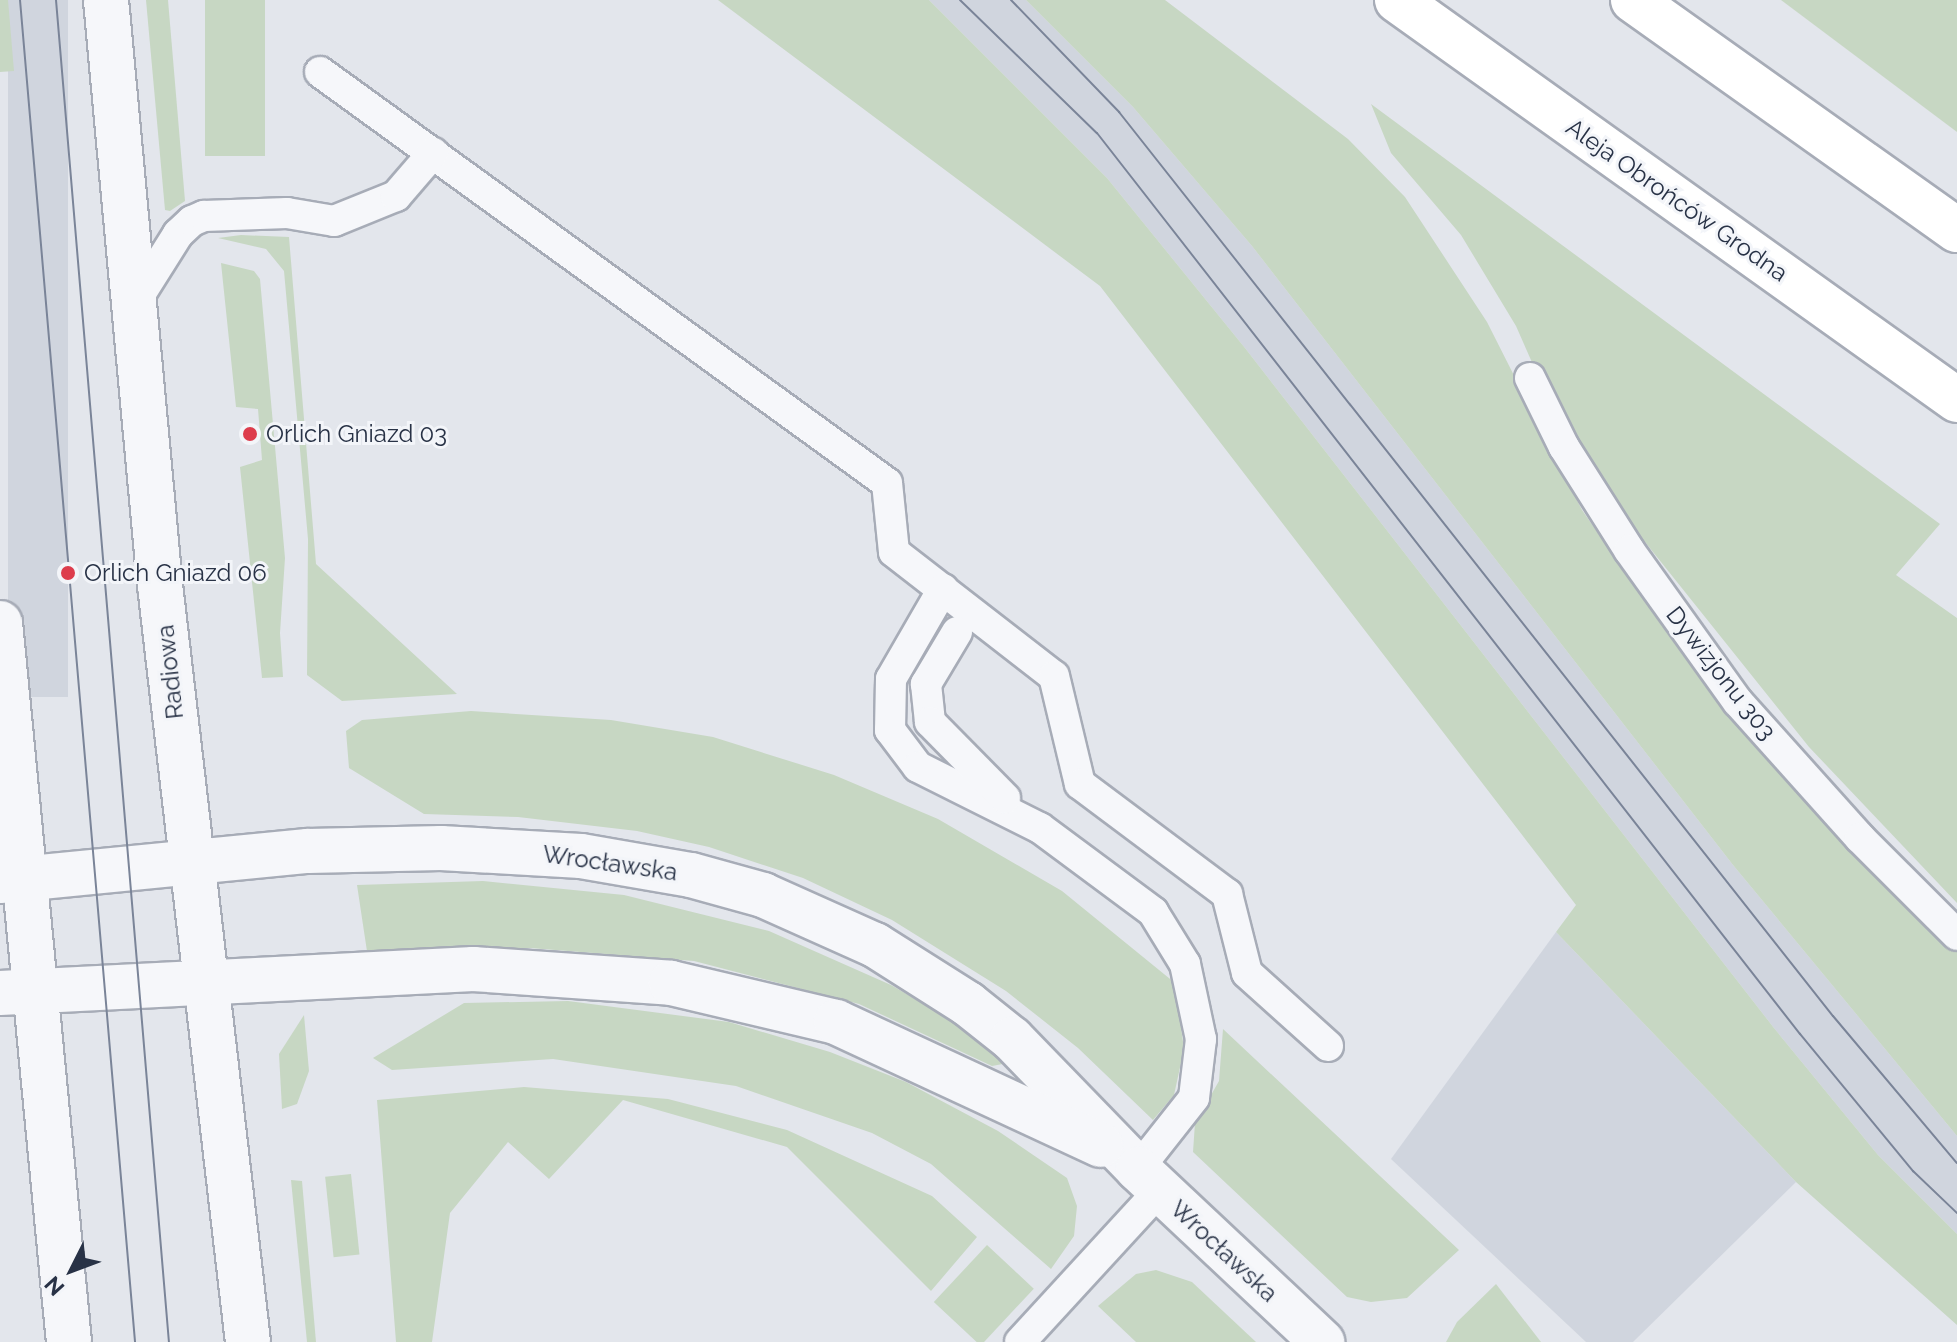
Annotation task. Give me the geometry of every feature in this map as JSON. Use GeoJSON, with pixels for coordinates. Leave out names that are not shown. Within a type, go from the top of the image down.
{"type":"FeatureCollection","features":[{"type":"Feature","properties":{"kind":"highway","name":"Aleja Obrońców Grodna"},"geometry":{"type":"LineString","coordinates":[[1397,0],[1957,400]]}},
{"type":"Feature","properties":{"kind":"highway"},"geometry":{"type":"LineString","coordinates":[[1633,0],[1957,230]]}},
{"type":"Feature","properties":{"kind":"street","name":"Radiowa"},"geometry":{"type":"LineString","coordinates":[[106,0],[189,863],[207,983],[248,1342]]}},
{"type":"Feature","properties":{"kind":"street"},"geometry":{"type":"LineString","coordinates":[[0,623],[17,992],[69,1342]]}},
{"type":"Feature","properties":{"kind":"street","name":"Wrocławska"},"geometry":{"type":"LineString","coordinates":[[11,879],[341,848],[473,849],[581,856],[727,883],[816,916],[923,972],[1012,1039],[1142,1172],[1322,1342]]}},
{"type":"Feature","properties":{"kind":"street","name":"Wrocławska"},"geometry":{"type":"LineString","coordinates":[[17,992],[473,969],[615,976],[715,990],[836,1022],[1142,1172]]}},
{"type":"Feature","properties":{"kind":"lane"},"geometry":{"type":"LineString","coordinates":[[320,72],[887,483],[894,552],[1054,676],[1080,784],[1227,894],[1247,973],[1328,1046]]}},
{"type":"Feature","properties":{"kind":"lane"},"geometry":{"type":"LineString","coordinates":[[134,304],[178,234],[192,221],[204,216],[287,213],[334,221],[396,196],[433,153]]}},
{"type":"Feature","properties":{"kind":"lane","name":"Dywizjonu 303"},"geometry":{"type":"LineString","coordinates":[[1530,378],[1564,447],[1629,550],[1738,702],[1860,838],[1957,935]]}},
{"type":"Feature","properties":{"kind":"lane"},"geometry":{"type":"LineString","coordinates":[[943,589],[891,679],[890,730],[918,767],[1040,828]]}},
{"type":"Feature","properties":{"kind":"lane"},"geometry":{"type":"LineString","coordinates":[[957,632],[926,684],[930,722],[967,765],[1040,828],[1153,912],[1185,964],[1201,1039],[1194,1098],[1020,1342]]}},
{"type":"Feature","properties":{"kind":"shaded area"},"geometry":{"type":"Polygon","coordinates":[[[8,0],[68,0],[68,697],[8,697],[8,0]]]}},
{"type":"Feature","properties":{"kind":"shaded area"},"geometry":{"type":"Polygon","coordinates":[[[929,0],[1026,0],[1133,107],[1252,246],[1733,865],[1957,1136],[1957,1234],[1878,1155],[1774,1028],[1245,348],[1107,178],[929,0]]]}},
{"type":"Feature","properties":{"kind":"shaded area"},"geometry":{"type":"Polygon","coordinates":[[[1556,932],[1796,1182],[1633,1342],[1586,1342],[1391,1159],[1556,932]]]}},
{"type":"Feature","properties":{"kind":"green space"},"geometry":{"type":"Polygon","coordinates":[[[0,0],[8,0],[14,71],[0,72],[0,0]]]}},
{"type":"Feature","properties":{"kind":"green space"},"geometry":{"type":"Polygon","coordinates":[[[146,0],[168,0],[185,201],[170,211],[165,210],[146,0]]]}},
{"type":"Feature","properties":{"kind":"green space"},"geometry":{"type":"Polygon","coordinates":[[[205,0],[265,0],[265,156],[205,156],[205,0]]]}},
{"type":"Feature","properties":{"kind":"green space"},"geometry":{"type":"Polygon","coordinates":[[[718,0],[929,0],[1107,178],[1245,348],[1774,1028],[1878,1155],[1957,1234],[1957,1325],[1796,1182],[1556,932],[1576,905],[1100,286],[718,0]]]}},
{"type":"Feature","properties":{"kind":"green space"},"geometry":{"type":"Polygon","coordinates":[[[1026,0],[1165,0],[1348,139],[1405,197],[1487,322],[1582,510],[1647,604],[1735,716],[1957,948],[1957,1136],[1733,865],[1252,246],[1133,107],[1026,0]]]}},
{"type":"Feature","properties":{"kind":"green space"},"geometry":{"type":"Polygon","coordinates":[[[1781,0],[1957,0],[1957,132],[1781,0]]]}},
{"type":"Feature","properties":{"kind":"green space"},"geometry":{"type":"Polygon","coordinates":[[[1371,104],[1940,524],[1896,575],[1957,618],[1957,903],[1809,747],[1609,497],[1538,376],[1516,326],[1461,235],[1391,153],[1371,104]]]}},
{"type":"Feature","properties":{"kind":"green space"},"geometry":{"type":"Polygon","coordinates":[[[241,235],[289,237],[316,564],[457,694],[342,701],[307,675],[308,539],[284,271],[266,249],[218,238],[241,235]]]}},
{"type":"Feature","properties":{"kind":"green space"},"geometry":{"type":"Polygon","coordinates":[[[221,263],[254,271],[260,279],[285,558],[280,633],[283,677],[262,678],[240,467],[262,460],[258,409],[236,407],[221,263]]]}},
{"type":"Feature","properties":{"kind":"green space"},"geometry":{"type":"Polygon","coordinates":[[[471,711],[611,720],[713,737],[834,775],[938,819],[1062,891],[1175,983],[1184,1049],[1174,1095],[1153,1120],[1078,1048],[1006,991],[892,920],[803,878],[709,847],[637,831],[518,817],[424,814],[349,768],[346,731],[362,720],[471,711]]]}},
{"type":"Feature","properties":{"kind":"green space"},"geometry":{"type":"Polygon","coordinates":[[[483,881],[624,895],[769,931],[891,985],[982,1038],[1008,1063],[992,1066],[859,1004],[694,961],[530,948],[442,949],[368,958],[357,885],[483,881]]]}},
{"type":"Feature","properties":{"kind":"green space"},"geometry":{"type":"Polygon","coordinates":[[[568,1001],[729,1022],[830,1052],[906,1082],[998,1131],[1067,1178],[1077,1206],[1074,1236],[1051,1269],[931,1164],[872,1133],[736,1086],[553,1059],[392,1070],[373,1058],[464,1003],[568,1001]]]}},
{"type":"Feature","properties":{"kind":"green space"},"geometry":{"type":"Polygon","coordinates":[[[304,1015],[309,1071],[297,1104],[282,1109],[279,1054],[304,1015]]]}},
{"type":"Feature","properties":{"kind":"green space"},"geometry":{"type":"Polygon","coordinates":[[[1223,1029],[1459,1250],[1407,1298],[1371,1302],[1347,1297],[1193,1152],[1195,1123],[1219,1081],[1223,1029]]]}},
{"type":"Feature","properties":{"kind":"green space"},"geometry":{"type":"Polygon","coordinates":[[[524,1087],[668,1099],[787,1130],[932,1196],[977,1237],[931,1291],[787,1147],[623,1100],[549,1179],[508,1142],[450,1213],[432,1342],[396,1342],[377,1100],[524,1087]]]}},
{"type":"Feature","properties":{"kind":"green space"},"geometry":{"type":"Polygon","coordinates":[[[351,1174],[359,1255],[334,1257],[325,1177],[351,1174]]]}},
{"type":"Feature","properties":{"kind":"green space"},"geometry":{"type":"Polygon","coordinates":[[[291,1180],[302,1181],[316,1342],[307,1342],[291,1180]]]}},
{"type":"Feature","properties":{"kind":"green space"},"geometry":{"type":"Polygon","coordinates":[[[987,1245],[1034,1289],[984,1342],[977,1342],[934,1302],[987,1245]]]}},
{"type":"Feature","properties":{"kind":"green space"},"geometry":{"type":"Polygon","coordinates":[[[1156,1270],[1192,1282],[1256,1342],[1136,1342],[1098,1306],[1136,1274],[1156,1270]]]}},
{"type":"Feature","properties":{"kind":"green space"},"geometry":{"type":"Polygon","coordinates":[[[1496,1284],[1541,1342],[1446,1342],[1457,1322],[1496,1284]]]}},
{"type":"Feature","properties":{"kind":"tram line"},"geometry":{"type":"LineString","coordinates":[[20,0],[135,1342]]}},
{"type":"Feature","properties":{"kind":"tram line"},"geometry":{"type":"LineString","coordinates":[[56,0],[169,1342]]}},
{"type":"Feature","properties":{"kind":"tram line"},"geometry":{"type":"LineString","coordinates":[[960,0],[1097,133],[1800,1034],[1913,1171],[1957,1213]]}},
{"type":"Feature","properties":{"kind":"tram line"},"geometry":{"type":"LineString","coordinates":[[1011,0],[1119,112],[1833,1016],[1957,1163]]}},
{"type":"Feature","properties":{"kind":"place","name":"Orlich Gniazd 03"},"geometry":{"type":"Point","coordinates":[250,434]}},
{"type":"Feature","properties":{"kind":"place","name":"Orlich Gniazd 06"},"geometry":{"type":"Point","coordinates":[68,573]}}]}
